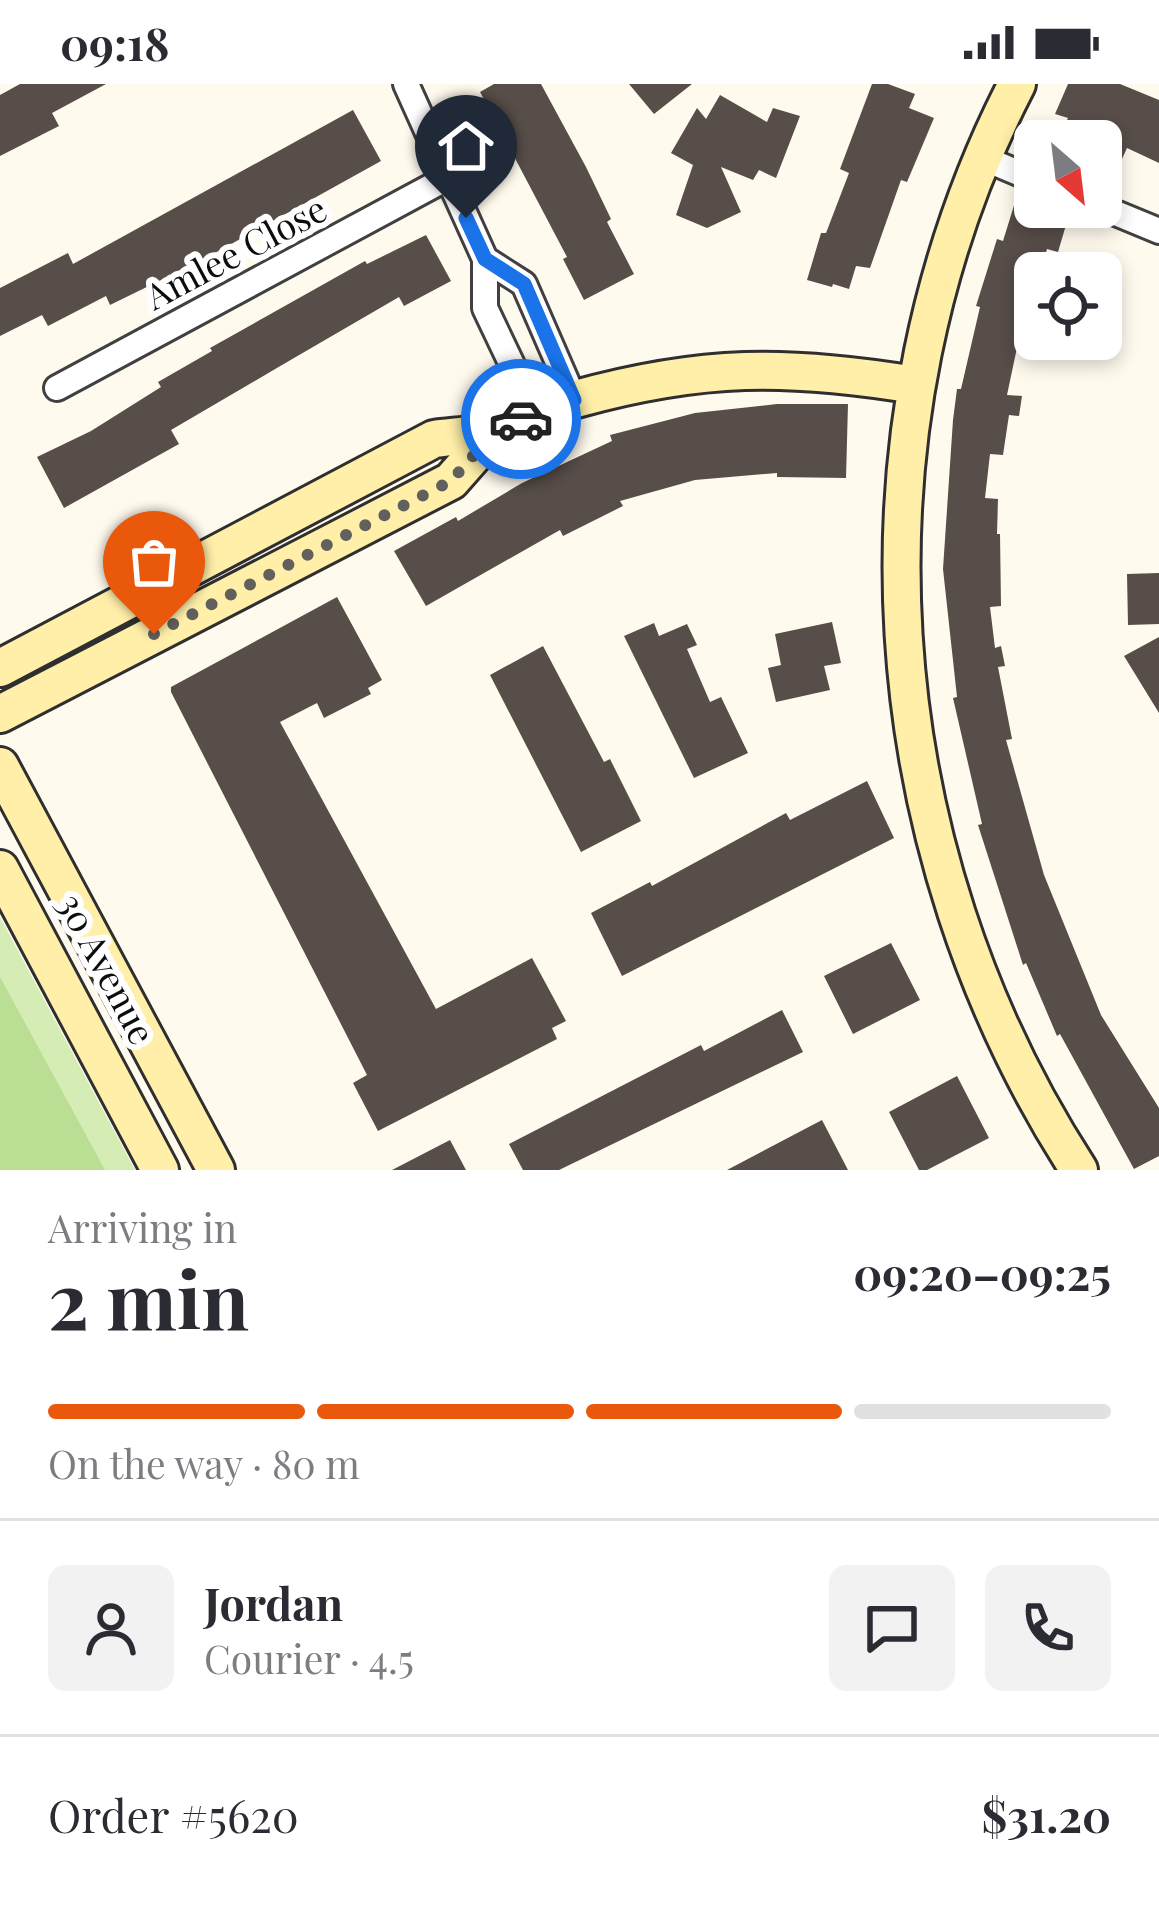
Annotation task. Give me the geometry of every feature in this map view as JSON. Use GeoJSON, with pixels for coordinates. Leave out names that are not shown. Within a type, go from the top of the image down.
{"type":"FeatureCollection","features":[{"type":"Feature","properties":{"kind":"street"},"geometry":{"type":"LineString","coordinates":[[406,84],[485,259],[485,308],[535,413]]}},
{"type":"Feature","properties":{"kind":"street"},"geometry":{"type":"LineString","coordinates":[[1017,84],[983,158],[946,265],[915,385],[907,452],[901,602],[919,776],[953,908],[975,971],[1030,1090],[1079,1170]]}},
{"type":"Feature","properties":{"kind":"street"},"geometry":{"type":"LineString","coordinates":[[983,158],[1014,171]]}},
{"type":"Feature","properties":{"kind":"street","name":"Amlee Close"},"geometry":{"type":"LineString","coordinates":[[57,388],[447,178]]}},
{"type":"Feature","properties":{"kind":"street"},"geometry":{"type":"LineString","coordinates":[[1122,216],[1159,231]]}},
{"type":"Feature","properties":{"kind":"street"},"geometry":{"type":"LineString","coordinates":[[485,259],[524,284],[574,400]]}},
{"type":"Feature","properties":{"kind":"street"},"geometry":{"type":"LineString","coordinates":[[0,668],[434,439],[496,430],[574,400],[671,377],[725,370],[827,371],[915,385]]}},
{"type":"Feature","properties":{"kind":"street"},"geometry":{"type":"LineString","coordinates":[[0,714],[451,481],[496,430]]}},
{"type":"Feature","properties":{"kind":"street","name":"30 Avenue"},"geometry":{"type":"LineString","coordinates":[[0,766],[216,1170]]}},
{"type":"Feature","properties":{"kind":"street","name":"30 Avenue"},"geometry":{"type":"LineString","coordinates":[[0,869],[160,1170]]}},
{"type":"Feature","properties":{"kind":"green space"},"geometry":{"type":"Polygon","coordinates":[[[0,917],[135,1170],[0,1170],[0,917]]]}},
{"type":"Feature","properties":{"kind":"green space"},"geometry":{"type":"Polygon","coordinates":[[[0,977],[105,1170],[0,1170],[0,977]]]}},
{"type":"Feature","properties":{"kind":"building"},"geometry":{"type":"Polygon","coordinates":[[[20,84],[106,84],[52,113],[59,126],[0,156],[0,95],[20,84]]]}},
{"type":"Feature","properties":{"kind":"building"},"geometry":{"type":"Polygon","coordinates":[[[494,84],[541,84],[586,167],[634,274],[584,300],[563,259],[567,257],[480,92],[494,84]]]}},
{"type":"Feature","properties":{"kind":"building"},"geometry":{"type":"Polygon","coordinates":[[[629,84],[692,84],[654,114],[629,84]]]}},
{"type":"Feature","properties":{"kind":"building"},"geometry":{"type":"Polygon","coordinates":[[[872,84],[888,84],[915,94],[909,108],[934,118],[907,182],[901,180],[870,268],[856,266],[849,289],[832,287],[807,280],[821,233],[826,233],[849,173],[840,169],[872,84]]]}},
{"type":"Feature","properties":{"kind":"building"},"geometry":{"type":"Polygon","coordinates":[[[1068,84],[1120,84],[1159,100],[1159,163],[1127,148],[1122,159],[1122,120],[1067,120],[1055,114],[1068,84]]]}},
{"type":"Feature","properties":{"kind":"building"},"geometry":{"type":"Polygon","coordinates":[[[720,95],[767,122],[773,108],[800,116],[776,178],[759,170],[753,180],[721,167],[741,212],[707,228],[676,215],[693,165],[671,153],[697,108],[706,119],[720,95]]]}},
{"type":"Feature","properties":{"kind":"building"},"geometry":{"type":"Polygon","coordinates":[[[353,110],[381,161],[110,305],[106,296],[48,326],[42,315],[0,336],[0,288],[68,253],[73,264],[353,110]]]}},
{"type":"Feature","properties":{"kind":"building"},"geometry":{"type":"Polygon","coordinates":[[[1014,205],[1014,228],[1065,228],[1058,252],[1014,252],[1014,360],[1007,395],[1022,396],[1019,416],[1009,415],[1003,455],[990,454],[985,498],[998,499],[1001,606],[990,607],[995,648],[1001,646],[1005,666],[998,667],[1012,739],[1006,740],[1044,875],[1101,1015],[1159,1108],[1159,1156],[1134,1169],[1060,1034],[1057,1036],[1026,963],[1023,965],[978,825],[982,824],[953,698],[957,697],[943,569],[953,420],[980,307],[976,306],[997,239],[1003,241],[1014,205]]]}},
{"type":"Feature","properties":{"kind":"building"},"geometry":{"type":"Polygon","coordinates":[[[426,235],[451,281],[404,306],[399,297],[171,430],[179,444],[64,508],[37,457],[91,431],[161,387],[158,382],[212,351],[210,348],[365,261],[426,235]]]}},
{"type":"Feature","properties":{"kind":"building"},"geometry":{"type":"Polygon","coordinates":[[[777,404],[848,404],[846,478],[777,477],[777,473],[695,480],[620,501],[623,506],[563,536],[560,530],[426,606],[394,551],[612,441],[610,435],[695,413],[777,404]]]}},
{"type":"Feature","properties":{"kind":"building"},"geometry":{"type":"Polygon","coordinates":[[[1159,573],[1159,624],[1128,625],[1127,574],[1159,573]]]}},
{"type":"Feature","properties":{"kind":"building"},"geometry":{"type":"Polygon","coordinates":[[[337,597],[382,680],[368,688],[371,694],[324,718],[317,703],[280,722],[436,1009],[532,958],[566,1021],[552,1028],[557,1039],[378,1131],[353,1083],[367,1075],[171,692],[171,687],[337,597]]]}},
{"type":"Feature","properties":{"kind":"building"},"geometry":{"type":"Polygon","coordinates":[[[832,622],[841,663],[824,666],[830,690],[776,702],[768,668],[781,665],[775,634],[832,622]]]}},
{"type":"Feature","properties":{"kind":"building"},"geometry":{"type":"Polygon","coordinates":[[[654,623],[659,636],[687,624],[697,645],[687,649],[710,702],[721,697],[748,753],[694,778],[624,636],[654,623]]]}},
{"type":"Feature","properties":{"kind":"building"},"geometry":{"type":"Polygon","coordinates":[[[1159,637],[1159,713],[1124,656],[1159,637]]]}},
{"type":"Feature","properties":{"kind":"building"},"geometry":{"type":"Polygon","coordinates":[[[543,646],[641,821],[581,852],[490,675],[543,646]]]}},
{"type":"Feature","properties":{"kind":"building"},"geometry":{"type":"Polygon","coordinates":[[[867,781],[894,838],[622,976],[591,913],[650,882],[652,886],[786,813],[790,820],[867,781]]]}},
{"type":"Feature","properties":{"kind":"building"},"geometry":{"type":"Polygon","coordinates":[[[891,943],[920,1000],[853,1034],[824,976],[891,943]]]}},
{"type":"Feature","properties":{"kind":"building"},"geometry":{"type":"Polygon","coordinates":[[[782,1010],[803,1052],[559,1170],[523,1170],[509,1144],[701,1045],[704,1051],[782,1010]]]}},
{"type":"Feature","properties":{"kind":"building"},"geometry":{"type":"Polygon","coordinates":[[[957,1076],[989,1138],[919,1170],[889,1112],[957,1076]]]}},
{"type":"Feature","properties":{"kind":"building"},"geometry":{"type":"Polygon","coordinates":[[[822,1120],[848,1170],[727,1170],[822,1120]]]}},
{"type":"Feature","properties":{"kind":"building"},"geometry":{"type":"Polygon","coordinates":[[[450,1140],[466,1170],[392,1170],[450,1140]]]}},
{"type":"Feature","properties":{"kind":"way so far"},"geometry":{"type":"LineString","coordinates":[[154,634],[451,481],[496,430],[521,419]]}},
{"type":"Feature","properties":{"kind":"route"},"geometry":{"type":"LineString","coordinates":[[466,218],[485,259],[524,284],[574,400],[521,419]]}}]}
